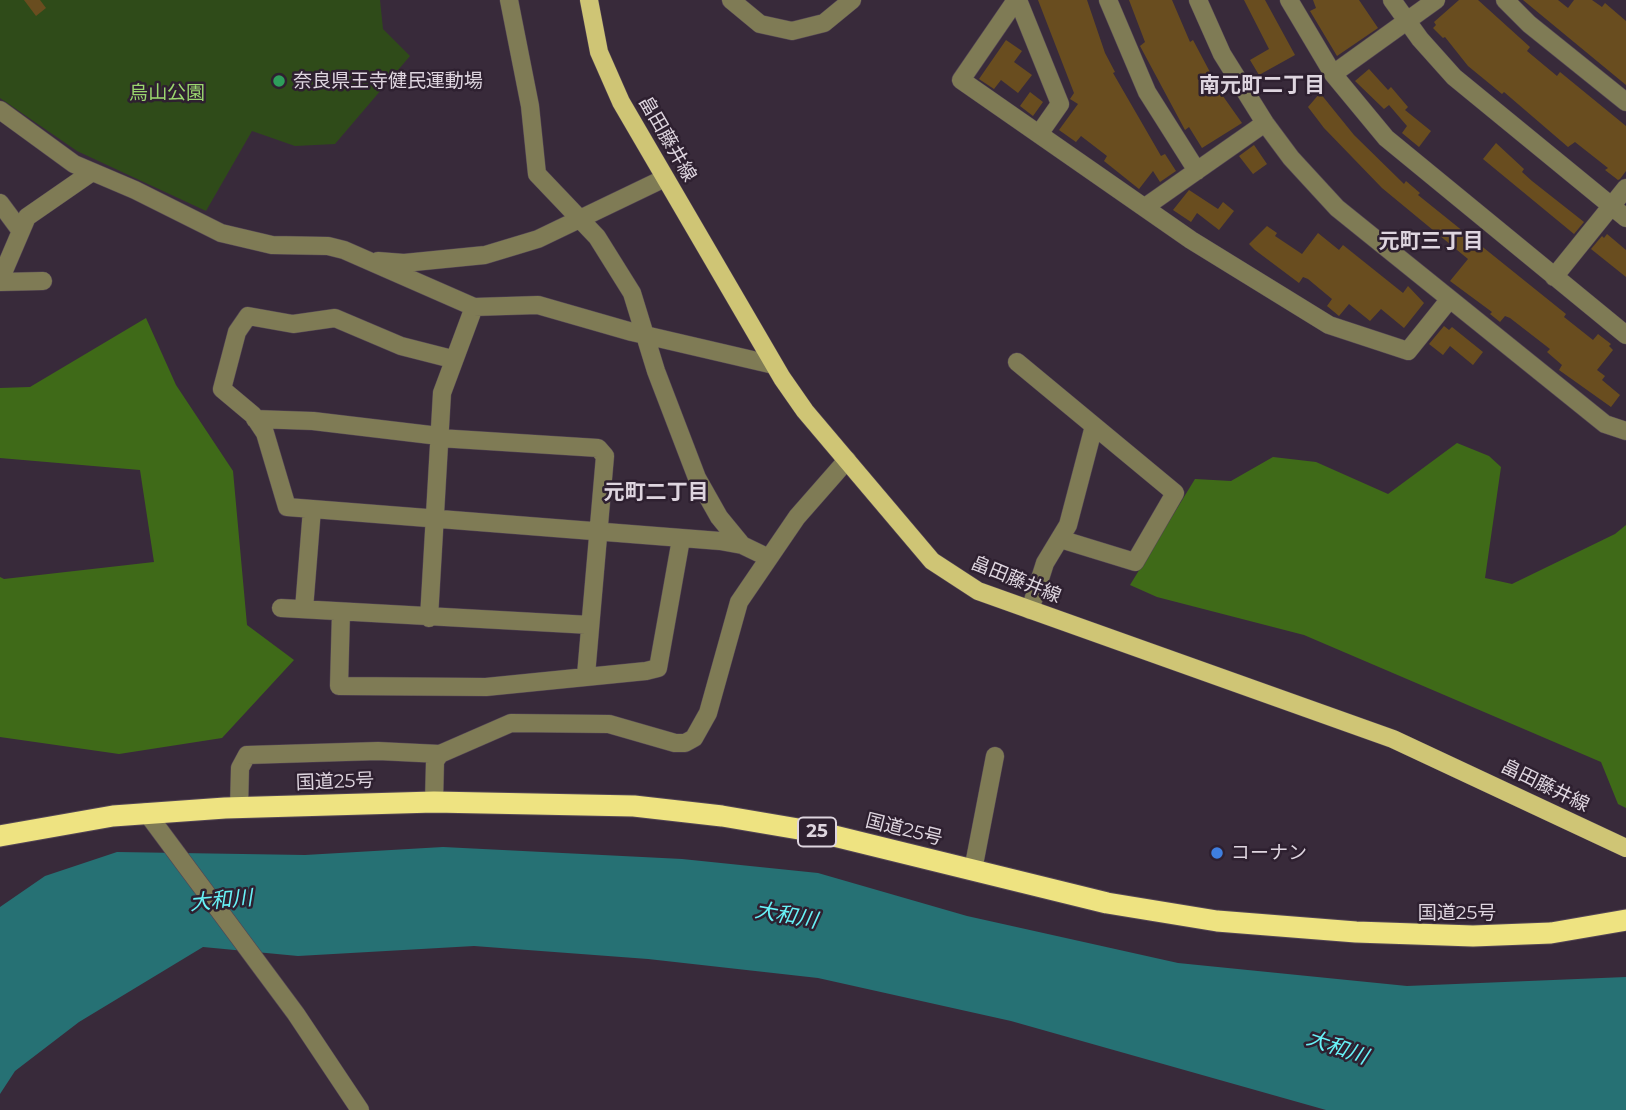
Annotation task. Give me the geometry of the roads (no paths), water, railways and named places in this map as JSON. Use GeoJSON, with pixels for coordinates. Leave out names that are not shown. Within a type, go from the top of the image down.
{"type":"FeatureCollection","features":[{"type":"Feature","properties":{"kind":"highway","name":"国道25号"},"geometry":{"type":"LineString","coordinates":[[0,836],[146,812],[434,802],[587,804],[690,811],[822,833],[1149,911],[1217,921],[1332,930],[1505,936],[1551,933],[1626,920]]}},
{"type":"Feature","properties":{"kind":"main road","name":"畠田藤井線"},"geometry":{"type":"LineString","coordinates":[[589,0],[595,36],[606,68],[665,178],[774,365],[805,411],[932,561],[965,584],[1030,610],[1393,739],[1626,848]]}},
{"type":"Feature","properties":{"kind":"street"},"geometry":{"type":"LineString","coordinates":[[509,0],[530,106],[537,174],[597,237],[621,273],[632,293],[697,478],[719,517],[742,545]]}},
{"type":"Feature","properties":{"kind":"street"},"geometry":{"type":"LineString","coordinates":[[731,0],[760,24],[792,31],[824,23],[852,0]]}},
{"type":"Feature","properties":{"kind":"street"},"geometry":{"type":"LineString","coordinates":[[1017,0],[1060,104],[1039,134]]}},
{"type":"Feature","properties":{"kind":"street"},"geometry":{"type":"LineString","coordinates":[[1017,0],[961,80],[1191,240],[1329,325],[1408,351],[1449,300]]}},
{"type":"Feature","properties":{"kind":"street"},"geometry":{"type":"LineString","coordinates":[[1108,0],[1147,92],[1197,171]]}},
{"type":"Feature","properties":{"kind":"street"},"geometry":{"type":"LineString","coordinates":[[1198,0],[1227,63],[1265,123],[1291,158],[1337,208],[1605,424],[1626,431]]}},
{"type":"Feature","properties":{"kind":"street"},"geometry":{"type":"LineString","coordinates":[[1289,0],[1333,74],[1364,115],[1406,158],[1626,335]]}},
{"type":"Feature","properties":{"kind":"street"},"geometry":{"type":"LineString","coordinates":[[1392,0],[1436,58],[1471,93],[1626,218]]}},
{"type":"Feature","properties":{"kind":"street"},"geometry":{"type":"LineString","coordinates":[[1333,74],[1436,0]]}},
{"type":"Feature","properties":{"kind":"street"},"geometry":{"type":"LineString","coordinates":[[1506,0],[1529,24],[1626,102]]}},
{"type":"Feature","properties":{"kind":"street"},"geometry":{"type":"LineString","coordinates":[[0,110],[50,149],[92,172],[221,233],[246,242],[328,246],[371,260],[397,275],[474,307],[538,305],[645,335],[774,365]]}},
{"type":"Feature","properties":{"kind":"street"},"geometry":{"type":"LineString","coordinates":[[1145,207],[1265,123]]}},
{"type":"Feature","properties":{"kind":"street"},"geometry":{"type":"LineString","coordinates":[[43,281],[0,281],[20,230],[34,209],[92,172]]}},
{"type":"Feature","properties":{"kind":"street"},"geometry":{"type":"LineString","coordinates":[[371,260],[404,263],[485,255],[538,239],[665,178]]}},
{"type":"Feature","properties":{"kind":"street"},"geometry":{"type":"LineString","coordinates":[[1554,277],[1626,188]]}},
{"type":"Feature","properties":{"kind":"street"},"geometry":{"type":"LineString","coordinates":[[0,203],[20,230]]}},
{"type":"Feature","properties":{"kind":"street"},"geometry":{"type":"LineString","coordinates":[[429,618],[444,381],[474,307]]}},
{"type":"Feature","properties":{"kind":"street"},"geometry":{"type":"LineString","coordinates":[[453,359],[401,346],[335,318],[293,324],[248,316],[237,332],[222,389],[255,419],[270,444],[287,507],[742,545],[769,558]]}},
{"type":"Feature","properties":{"kind":"street"},"geometry":{"type":"LineString","coordinates":[[1017,362],[1175,493],[1135,562],[1060,539]]}},
{"type":"Feature","properties":{"kind":"street"},"geometry":{"type":"LineString","coordinates":[[255,419],[313,421],[439,437],[598,448],[605,456],[586,675]]}},
{"type":"Feature","properties":{"kind":"street"},"geometry":{"type":"LineString","coordinates":[[1030,610],[1042,570],[1068,525],[1094,426]]}},
{"type":"Feature","properties":{"kind":"street"},"geometry":{"type":"LineString","coordinates":[[239,808],[240,768],[247,755],[378,751],[440,754],[511,723],[609,724],[675,743],[685,743],[694,738],[708,713],[733,617],[809,500],[847,460]]}},
{"type":"Feature","properties":{"kind":"street"},"geometry":{"type":"LineString","coordinates":[[303,609],[312,509]]}},
{"type":"Feature","properties":{"kind":"street"},"geometry":{"type":"LineString","coordinates":[[341,612],[339,686],[486,687],[658,668],[681,539]]}},
{"type":"Feature","properties":{"kind":"street"},"geometry":{"type":"LineString","coordinates":[[282,608],[590,625]]}},
{"type":"Feature","properties":{"kind":"street"},"geometry":{"type":"LineString","coordinates":[[434,802],[435,761],[440,754]]}},
{"type":"Feature","properties":{"kind":"street"},"geometry":{"type":"LineString","coordinates":[[973,870],[995,756]]}},
{"type":"Feature","properties":{"kind":"street"},"geometry":{"type":"LineString","coordinates":[[146,812],[296,1014],[360,1110]]}},
{"type":"Feature","properties":{"kind":"water","name":"大和川"},"geometry":{"type":"Polygon","coordinates":[[[443,847],[682,859],[818,873],[967,916],[1178,963],[1407,986],[1626,977],[1626,1110],[1326,1110],[1011,1021],[818,978],[648,959],[474,946],[298,956],[203,947],[79,1022],[15,1071],[0,1094],[0,907],[45,876],[117,852],[305,855],[443,847]]]}},
{"type":"Feature","properties":{"kind":"place","name":"奈良県王寺健民運動場"},"geometry":{"type":"Point","coordinates":[279,81]}},
{"type":"Feature","properties":{"kind":"place","name":"コーナン"},"geometry":{"type":"Point","coordinates":[1217,853]}},
{"type":"Feature","properties":{"kind":"district","name":"南元町二丁目"},"geometry":{"type":"Point","coordinates":[1262,86]}},
{"type":"Feature","properties":{"kind":"district","name":"元町三丁目"},"geometry":{"type":"Point","coordinates":[1431,242]}},
{"type":"Feature","properties":{"kind":"district","name":"元町二丁目"},"geometry":{"type":"Point","coordinates":[656,493]}},
{"type":"Feature","properties":{"kind":"park label","name":"烏山公園"},"geometry":{"type":"Point","coordinates":[167,93]}}]}
